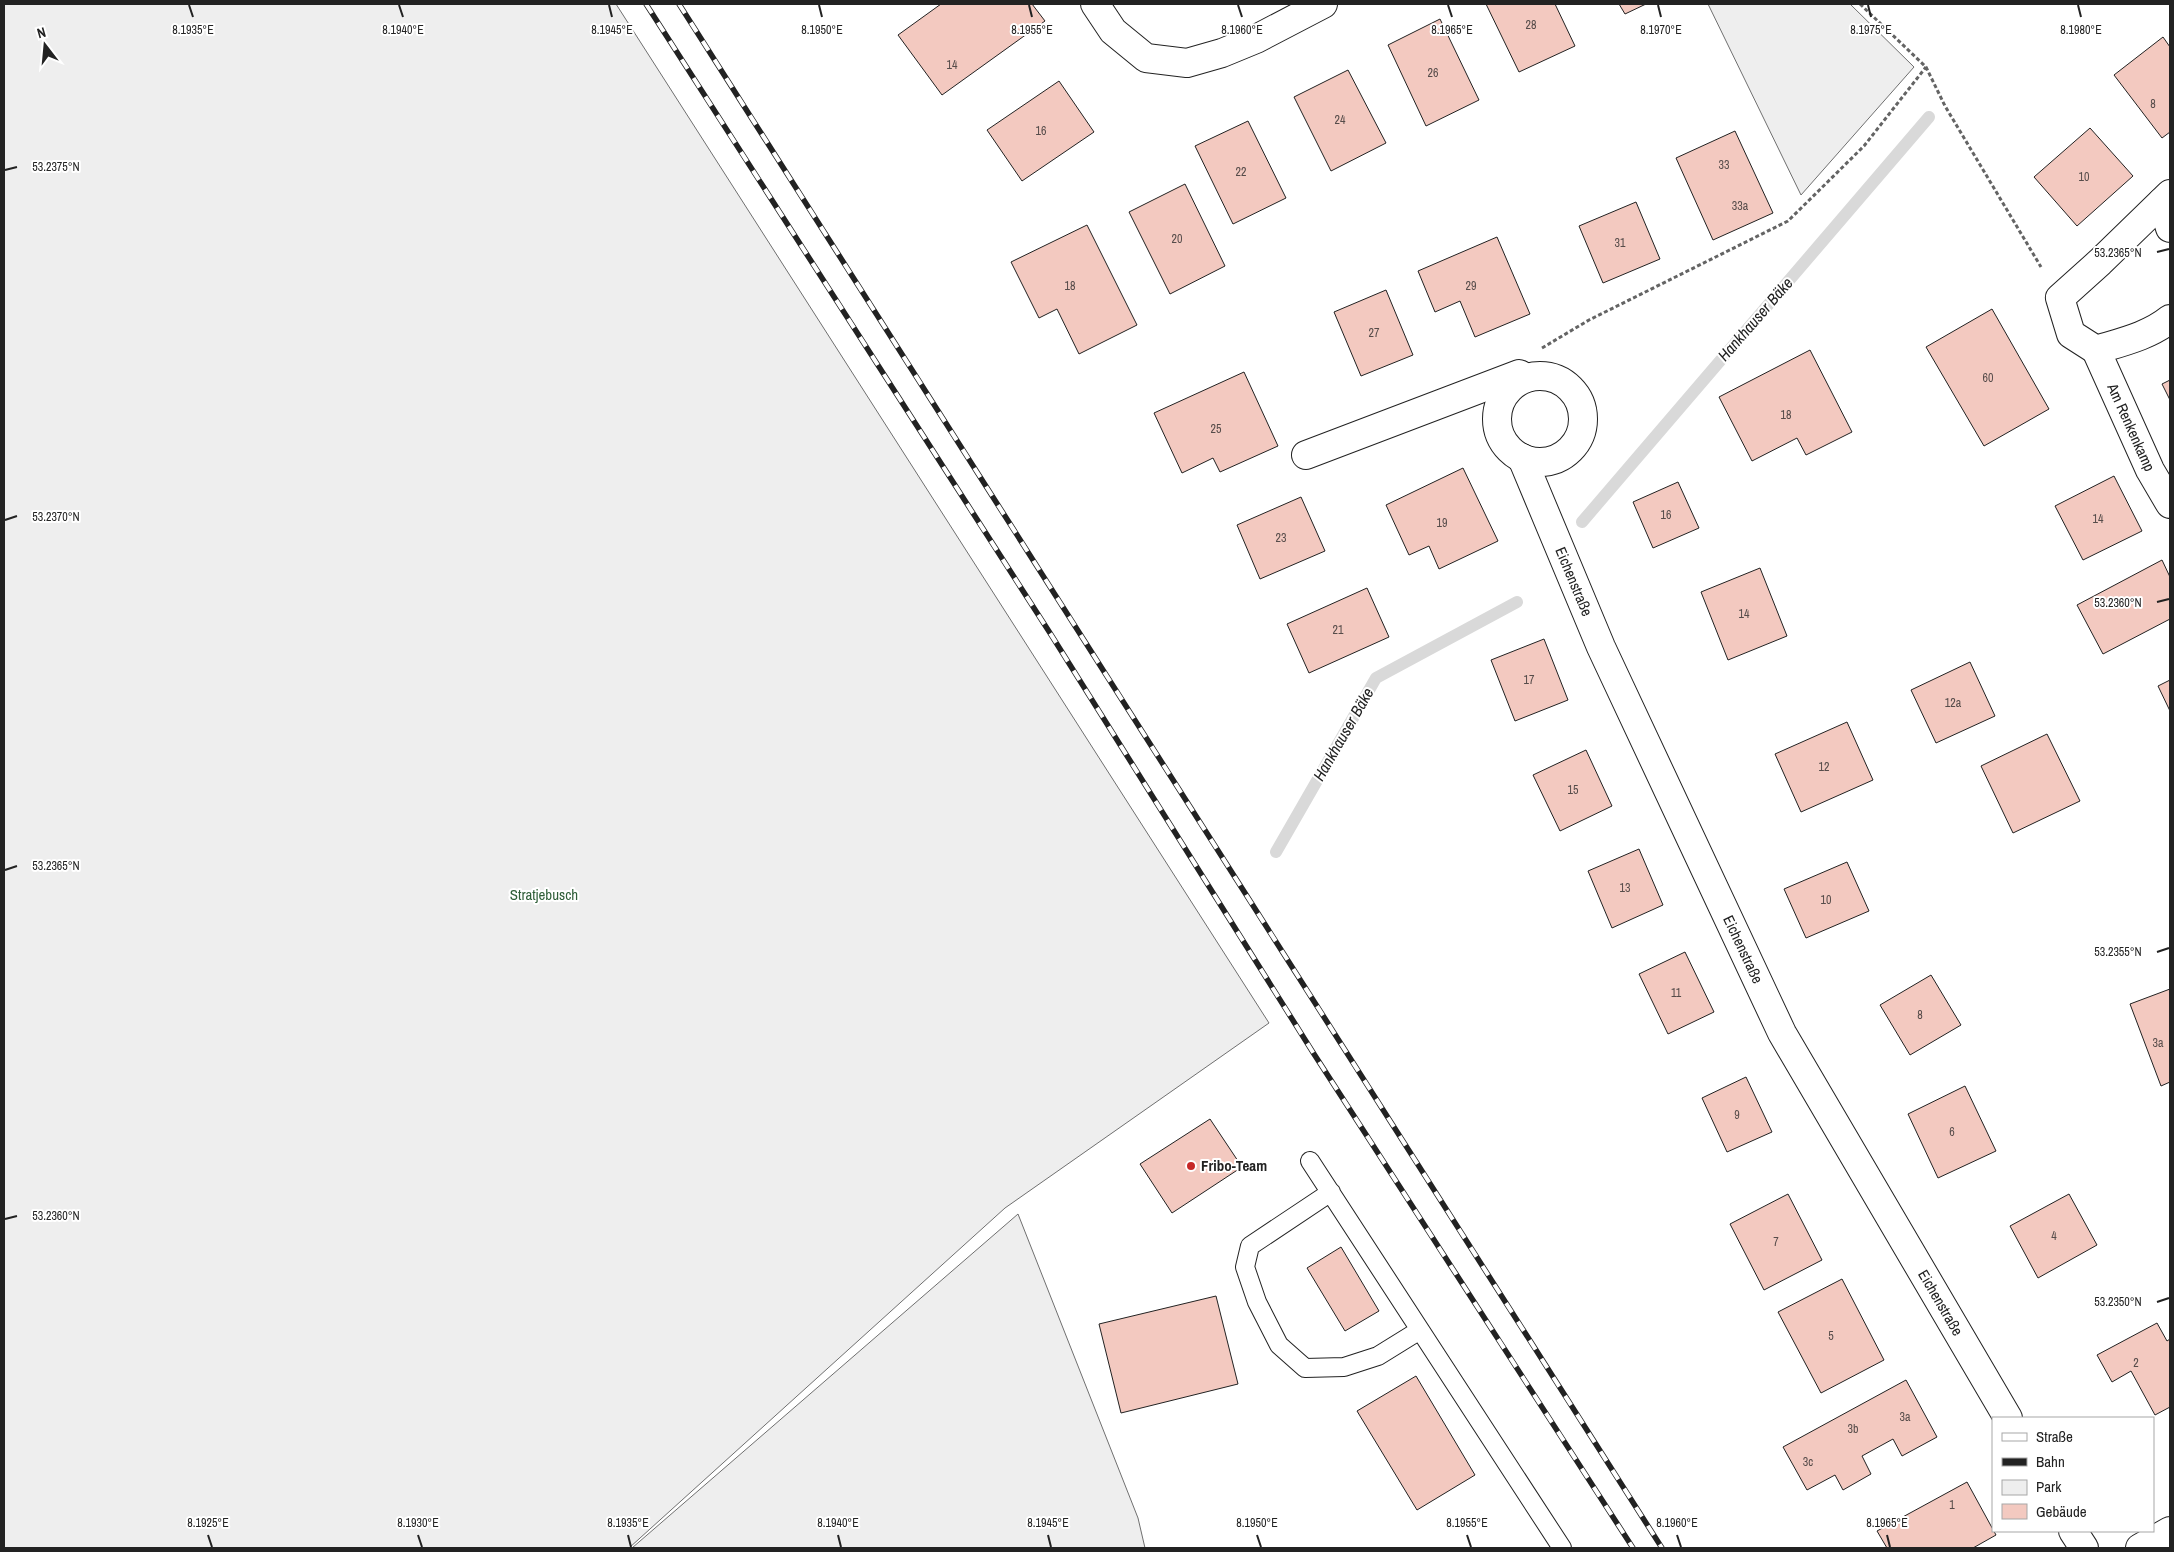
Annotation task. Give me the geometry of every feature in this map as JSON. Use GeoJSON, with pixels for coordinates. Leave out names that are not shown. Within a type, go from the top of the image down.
{"type":"FeatureCollection","features":[{"type":"Feature","properties":{"kind":"street"},"geometry":{"type":"LineString","coordinates":[[1095,4],[1113,31],[1146,58],[1187,63],[1222,53],[1256,39],[1323,4]]}},
{"type":"Feature","properties":{"kind":"street"},"geometry":{"type":"LineString","coordinates":[[2166,198],[2060,298],[2071,334],[2096,350],[2128,341],[2159,328],[2170,320]]}},
{"type":"Feature","properties":{"kind":"street"},"geometry":{"type":"LineString","coordinates":[[2166,198],[2170,228]]}},
{"type":"Feature","properties":{"kind":"street","name":"Am Renkenkamp"},"geometry":{"type":"LineString","coordinates":[[2096,350],[2150,470],[2170,504]]}},
{"type":"Feature","properties":{"kind":"street"},"geometry":{"type":"LineString","coordinates":[[1306,454],[1519,374],[1527,378],[1542,376],[1556,378],[1569,387],[1581,405],[1583,427],[1579,441],[1569,452],[1556,460],[1542,463],[1522,458]]}},
{"type":"Feature","properties":{"kind":"street","name":"Eichenstraße"},"geometry":{"type":"LineString","coordinates":[[1527,378],[1508,390],[1501,400],[1497,424],[1500,437],[1507,448],[1522,458],[1601,647],[1782,1033],[2007,1417]]}},
{"type":"Feature","properties":{"kind":"street"},"geometry":{"type":"LineString","coordinates":[[2140,1548],[2170,1531]]}},
{"type":"Feature","properties":{"kind":"street"},"geometry":{"type":"LineString","coordinates":[[2074,1532],[2084,1548]]}},
{"type":"Feature","properties":{"kind":"lane"},"geometry":{"type":"LineString","coordinates":[[1310,1160],[1562,1548]]}},
{"type":"Feature","properties":{"kind":"lane"},"geometry":{"type":"LineString","coordinates":[[1331,1192],[1250,1246],[1244,1267],[1257,1302],[1278,1345],[1305,1368],[1344,1367],[1378,1356],[1420,1330]]}},
{"type":"Feature","properties":{"kind":"path"},"geometry":{"type":"LineString","coordinates":[[1860,4],[1926,67],[1946,106],[2060,298]]}},
{"type":"Feature","properties":{"kind":"path"},"geometry":{"type":"LineString","coordinates":[[1527,378],[1542,348],[1589,320],[1788,221],[1864,146],[1926,67]]}},
{"type":"Feature","properties":{"kind":"green space","name":"Stratjebusch"},"geometry":{"type":"Polygon","coordinates":[[[4,4],[616,4],[1269,1023],[1005,1208],[629,1548],[4,1548],[4,4]]]}},
{"type":"Feature","properties":{"kind":"green space"},"geometry":{"type":"Polygon","coordinates":[[[1708,4],[1850,4],[1914,67],[1801,195],[1708,4]]]}},
{"type":"Feature","properties":{"kind":"green space"},"geometry":{"type":"Polygon","coordinates":[[[1018,1214],[1138,1518],[1145,1548],[632,1548],[1018,1214]]]}},
{"type":"Feature","properties":{"kind":"building"},"geometry":{"type":"Polygon","coordinates":[[[941,4],[1032,4],[1045,21],[942,95],[898,35],[941,4]]]}},
{"type":"Feature","properties":{"kind":"building"},"geometry":{"type":"Polygon","coordinates":[[[1486,4],[1555,4],[1575,46],[1519,72],[1486,4]]]}},
{"type":"Feature","properties":{"kind":"building"},"geometry":{"type":"Polygon","coordinates":[[[1619,4],[1646,4],[1625,14],[1619,4]]]}},
{"type":"Feature","properties":{"kind":"building"},"geometry":{"type":"Polygon","coordinates":[[[1440,19],[1479,100],[1426,126],[1388,45],[1440,19]]]}},
{"type":"Feature","properties":{"kind":"building"},"geometry":{"type":"Polygon","coordinates":[[[2163,37],[2170,47],[2170,132],[2162,138],[2114,75],[2163,37]]]}},
{"type":"Feature","properties":{"kind":"building"},"geometry":{"type":"Polygon","coordinates":[[[1348,70],[1386,143],[1331,171],[1294,97],[1348,70]]]}},
{"type":"Feature","properties":{"kind":"building"},"geometry":{"type":"Polygon","coordinates":[[[1059,81],[1094,132],[1022,181],[987,130],[1059,81]]]}},
{"type":"Feature","properties":{"kind":"building"},"geometry":{"type":"Polygon","coordinates":[[[1248,121],[1286,198],[1233,224],[1195,146],[1248,121]]]}},
{"type":"Feature","properties":{"kind":"building"},"geometry":{"type":"Polygon","coordinates":[[[2090,128],[2133,176],[2077,226],[2034,177],[2090,128]]]}},
{"type":"Feature","properties":{"kind":"building"},"geometry":{"type":"Polygon","coordinates":[[[1735,131],[1773,213],[1713,240],[1676,158],[1735,131]]]}},
{"type":"Feature","properties":{"kind":"building"},"geometry":{"type":"Polygon","coordinates":[[[1185,184],[1225,266],[1170,294],[1129,212],[1185,184]]]}},
{"type":"Feature","properties":{"kind":"building"},"geometry":{"type":"Polygon","coordinates":[[[1636,202],[1660,259],[1603,283],[1579,226],[1636,202]]]}},
{"type":"Feature","properties":{"kind":"building"},"geometry":{"type":"Polygon","coordinates":[[[1087,225],[1137,325],[1079,354],[1057,309],[1039,318],[1011,262],[1087,225]]]}},
{"type":"Feature","properties":{"kind":"building"},"geometry":{"type":"Polygon","coordinates":[[[1497,237],[1530,314],[1475,337],[1460,301],[1435,312],[1418,271],[1497,237]]]}},
{"type":"Feature","properties":{"kind":"building"},"geometry":{"type":"Polygon","coordinates":[[[1386,290],[1413,355],[1361,376],[1334,312],[1386,290]]]}},
{"type":"Feature","properties":{"kind":"building"},"geometry":{"type":"Polygon","coordinates":[[[1992,309],[2049,409],[1984,446],[1926,347],[1992,309]]]}},
{"type":"Feature","properties":{"kind":"building"},"geometry":{"type":"Polygon","coordinates":[[[1810,350],[1852,432],[1806,455],[1797,438],[1752,461],[1719,397],[1810,350]]]}},
{"type":"Feature","properties":{"kind":"building"},"geometry":{"type":"Polygon","coordinates":[[[1244,372],[1278,446],[1220,472],[1213,458],[1182,473],[1154,413],[1244,372]]]}},
{"type":"Feature","properties":{"kind":"building"},"geometry":{"type":"Polygon","coordinates":[[[2170,380],[2170,400],[2162,384],[2170,380]]]}},
{"type":"Feature","properties":{"kind":"building"},"geometry":{"type":"Polygon","coordinates":[[[1463,468],[1498,541],[1439,569],[1429,546],[1409,555],[1386,505],[1463,468]]]}},
{"type":"Feature","properties":{"kind":"building"},"geometry":{"type":"Polygon","coordinates":[[[2114,476],[2142,531],[2083,560],[2055,506],[2114,476]]]}},
{"type":"Feature","properties":{"kind":"building"},"geometry":{"type":"Polygon","coordinates":[[[1678,482],[1699,528],[1653,548],[1633,502],[1678,482]]]}},
{"type":"Feature","properties":{"kind":"building"},"geometry":{"type":"Polygon","coordinates":[[[1301,497],[1325,551],[1260,579],[1237,525],[1301,497]]]}},
{"type":"Feature","properties":{"kind":"building"},"geometry":{"type":"Polygon","coordinates":[[[2162,560],[2170,577],[2170,619],[2103,654],[2077,605],[2162,560]]]}},
{"type":"Feature","properties":{"kind":"building"},"geometry":{"type":"Polygon","coordinates":[[[1760,568],[1787,636],[1728,660],[1701,592],[1760,568]]]}},
{"type":"Feature","properties":{"kind":"building"},"geometry":{"type":"Polygon","coordinates":[[[1367,588],[1389,637],[1309,673],[1287,624],[1367,588]]]}},
{"type":"Feature","properties":{"kind":"building"},"geometry":{"type":"Polygon","coordinates":[[[1544,639],[1568,700],[1515,721],[1491,660],[1544,639]]]}},
{"type":"Feature","properties":{"kind":"building"},"geometry":{"type":"Polygon","coordinates":[[[1970,662],[1995,716],[1936,743],[1911,690],[1970,662]]]}},
{"type":"Feature","properties":{"kind":"building"},"geometry":{"type":"Polygon","coordinates":[[[2170,680],[2170,711],[2158,686],[2170,680]]]}},
{"type":"Feature","properties":{"kind":"building"},"geometry":{"type":"Polygon","coordinates":[[[1847,722],[1873,780],[1801,812],[1775,754],[1847,722]]]}},
{"type":"Feature","properties":{"kind":"building"},"geometry":{"type":"Polygon","coordinates":[[[2047,734],[2080,801],[2013,833],[1981,766],[2047,734]]]}},
{"type":"Feature","properties":{"kind":"building"},"geometry":{"type":"Polygon","coordinates":[[[1586,750],[1612,806],[1560,831],[1533,775],[1586,750]]]}},
{"type":"Feature","properties":{"kind":"building"},"geometry":{"type":"Polygon","coordinates":[[[1639,849],[1663,905],[1612,928],[1588,871],[1639,849]]]}},
{"type":"Feature","properties":{"kind":"building"},"geometry":{"type":"Polygon","coordinates":[[[1847,862],[1869,911],[1806,938],[1784,889],[1847,862]]]}},
{"type":"Feature","properties":{"kind":"building"},"geometry":{"type":"Polygon","coordinates":[[[1685,952],[1714,1012],[1668,1034],[1639,974],[1685,952]]]}},
{"type":"Feature","properties":{"kind":"building"},"geometry":{"type":"Polygon","coordinates":[[[1931,975],[1961,1025],[1910,1055],[1880,1005],[1931,975]]]}},
{"type":"Feature","properties":{"kind":"building"},"geometry":{"type":"Polygon","coordinates":[[[2170,989],[2170,1082],[2161,1086],[2130,1004],[2170,989]]]}},
{"type":"Feature","properties":{"kind":"building"},"geometry":{"type":"Polygon","coordinates":[[[1746,1077],[1772,1132],[1727,1152],[1702,1098],[1746,1077]]]}},
{"type":"Feature","properties":{"kind":"building"},"geometry":{"type":"Polygon","coordinates":[[[1965,1086],[1996,1151],[1938,1178],[1908,1114],[1965,1086]]]}},
{"type":"Feature","properties":{"kind":"building","name":"Fribo-Team"},"geometry":{"type":"Polygon","coordinates":[[[1210,1119],[1242,1167],[1172,1213],[1140,1164],[1210,1119]]]}},
{"type":"Feature","properties":{"kind":"building"},"geometry":{"type":"Polygon","coordinates":[[[1788,1194],[1822,1260],[1764,1290],[1730,1224],[1788,1194]]]}},
{"type":"Feature","properties":{"kind":"building"},"geometry":{"type":"Polygon","coordinates":[[[2069,1194],[2097,1245],[2038,1278],[2010,1226],[2069,1194]]]}},
{"type":"Feature","properties":{"kind":"building"},"geometry":{"type":"Polygon","coordinates":[[[1341,1247],[1379,1311],[1345,1331],[1307,1268],[1341,1247]]]}},
{"type":"Feature","properties":{"kind":"building"},"geometry":{"type":"Polygon","coordinates":[[[1842,1279],[1884,1360],[1821,1393],[1778,1312],[1842,1279]]]}},
{"type":"Feature","properties":{"kind":"building"},"geometry":{"type":"Polygon","coordinates":[[[1216,1296],[1238,1384],[1121,1413],[1099,1324],[1216,1296]]]}},
{"type":"Feature","properties":{"kind":"building"},"geometry":{"type":"Polygon","coordinates":[[[2157,1323],[2167,1341],[2170,1339],[2170,1407],[2155,1415],[2131,1371],[2112,1382],[2097,1355],[2157,1323]]]}},
{"type":"Feature","properties":{"kind":"building"},"geometry":{"type":"Polygon","coordinates":[[[1416,1376],[1475,1475],[1417,1510],[1357,1411],[1416,1376]]]}},
{"type":"Feature","properties":{"kind":"building"},"geometry":{"type":"Polygon","coordinates":[[[1906,1380],[1937,1437],[1902,1456],[1893,1439],[1862,1456],[1871,1474],[1843,1490],[1835,1475],[1807,1490],[1783,1447],[1906,1380]]]}},
{"type":"Feature","properties":{"kind":"building"},"geometry":{"type":"Polygon","coordinates":[[[1967,1482],[1992,1528],[1992,1532],[1996,1535],[1973,1548],[1887,1548],[1877,1531],[1967,1482]]]}},
{"type":"Feature","properties":{"kind":"waterway","name":"Hankhauser Bäke"},"geometry":{"type":"LineString","coordinates":[[1582,522],[1929,117]]}},
{"type":"Feature","properties":{"kind":"waterway","name":"Hankhauser Bäke"},"geometry":{"type":"LineString","coordinates":[[1276,852],[1376,678],[1517,602]]}},
{"type":"Feature","properties":{"kind":"railway"},"geometry":{"type":"LineString","coordinates":[[646,4],[1050,633],[1314,1054],[1633,1548]]}},
{"type":"Feature","properties":{"kind":"railway"},"geometry":{"type":"LineString","coordinates":[[679,4],[1662,1548]]}},
{"type":"Feature","properties":{"kind":"place","name":"Fribo-Team"},"geometry":{"type":"Point","coordinates":[1191,1166]}}]}
